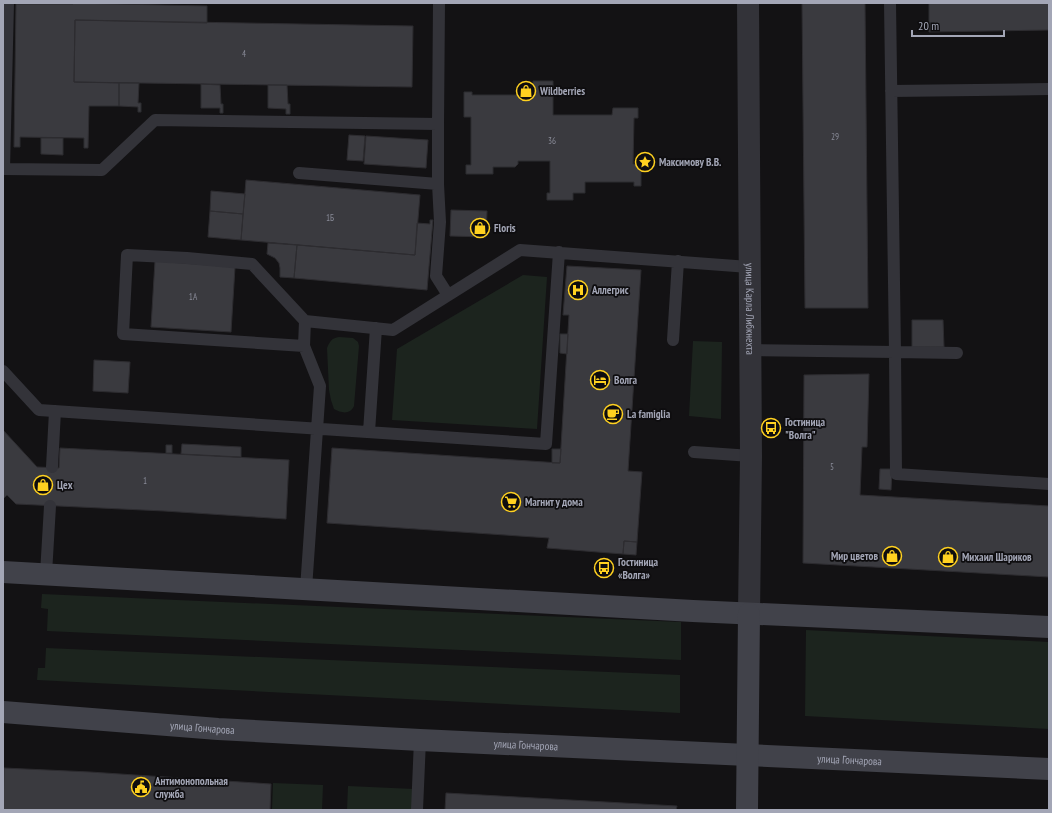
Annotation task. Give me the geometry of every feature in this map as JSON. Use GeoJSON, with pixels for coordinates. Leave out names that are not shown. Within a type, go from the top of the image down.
{"type":"FeatureCollection","features":[{"type":"Feature","properties":{"kind":"main road"},"geometry":{"type":"LineString","coordinates":[[3,572],[748,614],[1049,627]]}},
{"type":"Feature","properties":{"kind":"main road"},"geometry":{"type":"LineString","coordinates":[[747,810],[748,614]]}},
{"type":"Feature","properties":{"kind":"main road","name":"улица Гончарова"},"geometry":{"type":"LineString","coordinates":[[3,712],[218,729],[420,740],[1049,769]]}},
{"type":"Feature","properties":{"kind":"street","name":"улица Карла Либкнехта"},"geometry":{"type":"LineString","coordinates":[[748,3],[751,456],[748,614]]}},
{"type":"Feature","properties":{"kind":"lane"},"geometry":{"type":"LineString","coordinates":[[8,3],[4,169],[102,170],[155,120],[438,124]]}},
{"type":"Feature","properties":{"kind":"lane"},"geometry":{"type":"LineString","coordinates":[[439,3],[438,184],[440,222],[436,276],[448,295]]}},
{"type":"Feature","properties":{"kind":"lane"},"geometry":{"type":"LineString","coordinates":[[890,3],[896,474],[1049,484]]}},
{"type":"Feature","properties":{"kind":"lane"},"geometry":{"type":"LineString","coordinates":[[891,91],[1049,89]]}},
{"type":"Feature","properties":{"kind":"lane"},"geometry":{"type":"LineString","coordinates":[[299,173],[438,184]]}},
{"type":"Feature","properties":{"kind":"lane"},"geometry":{"type":"LineString","coordinates":[[304,346],[123,334],[127,255],[187,258],[252,264],[305,321],[393,330],[520,250],[749,267]]}},
{"type":"Feature","properties":{"kind":"lane"},"geometry":{"type":"LineString","coordinates":[[3,370],[39,410],[546,444],[559,252]]}},
{"type":"Feature","properties":{"kind":"lane"},"geometry":{"type":"LineString","coordinates":[[673,340],[678,261]]}},
{"type":"Feature","properties":{"kind":"lane"},"geometry":{"type":"LineString","coordinates":[[305,321],[304,346],[320,386],[306,589]]}},
{"type":"Feature","properties":{"kind":"lane"},"geometry":{"type":"LineString","coordinates":[[369,432],[376,328]]}},
{"type":"Feature","properties":{"kind":"lane"},"geometry":{"type":"LineString","coordinates":[[750,350],[957,353]]}},
{"type":"Feature","properties":{"kind":"lane"},"geometry":{"type":"LineString","coordinates":[[52,467],[55,411]]}},
{"type":"Feature","properties":{"kind":"lane"},"geometry":{"type":"LineString","coordinates":[[694,452],[751,456]]}},
{"type":"Feature","properties":{"kind":"lane"},"geometry":{"type":"LineString","coordinates":[[46,574],[50,506]]}},
{"type":"Feature","properties":{"kind":"lane"},"geometry":{"type":"LineString","coordinates":[[417,810],[420,740]]}},
{"type":"Feature","properties":{"kind":"shaded area"},"geometry":{"type":"Polygon","coordinates":[[[523,275],[547,277],[537,429],[392,420],[397,349],[523,275]]]}},
{"type":"Feature","properties":{"kind":"shaded area"},"geometry":{"type":"Polygon","coordinates":[[[339,337],[353,338],[358,342],[359,346],[354,406],[348,412],[334,409],[329,390],[327,348],[332,340],[339,337]]]}},
{"type":"Feature","properties":{"kind":"shaded area"},"geometry":{"type":"Polygon","coordinates":[[[693,341],[722,342],[721,419],[689,416],[693,341]]]}},
{"type":"Feature","properties":{"kind":"shaded area"},"geometry":{"type":"Polygon","coordinates":[[[42,594],[681,622],[681,660],[47,631],[48,609],[41,608],[42,594]]]}},
{"type":"Feature","properties":{"kind":"shaded area"},"geometry":{"type":"Polygon","coordinates":[[[806,630],[1049,642],[1049,729],[805,716],[806,630]]]}},
{"type":"Feature","properties":{"kind":"shaded area"},"geometry":{"type":"Polygon","coordinates":[[[46,648],[680,675],[680,713],[37,680],[38,668],[45,668],[46,648]]]}},
{"type":"Feature","properties":{"kind":"shaded area"},"geometry":{"type":"Polygon","coordinates":[[[273,783],[323,785],[322,810],[272,810],[273,783]]]}},
{"type":"Feature","properties":{"kind":"shaded area"},"geometry":{"type":"Polygon","coordinates":[[[348,786],[414,789],[413,810],[347,810],[348,786]]]}},
{"type":"Feature","properties":{"kind":"building"},"geometry":{"type":"Polygon","coordinates":[[[73,3],[207,6],[207,23],[75,20],[74,82],[119,83],[119,106],[89,106],[88,148],[84,148],[84,138],[20,137],[20,147],[14,147],[16,4],[73,3]]]}},
{"type":"Feature","properties":{"kind":"building"},"geometry":{"type":"Polygon","coordinates":[[[802,3],[865,3],[868,308],[805,308],[802,3]]]}},
{"type":"Feature","properties":{"kind":"building"},"geometry":{"type":"Polygon","coordinates":[[[929,3],[1049,3],[1049,30],[929,32],[929,3]]]}},
{"type":"Feature","properties":{"kind":"building"},"geometry":{"type":"Polygon","coordinates":[[[75,20],[413,26],[412,87],[74,82],[75,20]]]}},
{"type":"Feature","properties":{"kind":"building"},"geometry":{"type":"Polygon","coordinates":[[[533,81],[553,81],[553,115],[612,115],[613,108],[638,108],[638,118],[634,118],[633,164],[641,164],[641,186],[634,186],[634,182],[585,182],[585,193],[573,193],[573,200],[547,200],[547,193],[550,193],[550,161],[518,161],[518,164],[515,167],[493,167],[493,174],[466,174],[466,165],[471,165],[471,117],[464,117],[464,92],[472,92],[472,95],[518,95],[518,86],[533,86],[533,81]]]}},
{"type":"Feature","properties":{"kind":"building"},"geometry":{"type":"Polygon","coordinates":[[[119,83],[139,83],[138,103],[141,103],[141,112],[138,112],[138,107],[119,106],[119,83]]]}},
{"type":"Feature","properties":{"kind":"building"},"geometry":{"type":"Polygon","coordinates":[[[201,84],[220,85],[223,113],[220,113],[220,108],[201,108],[201,84]]]}},
{"type":"Feature","properties":{"kind":"building"},"geometry":{"type":"Polygon","coordinates":[[[268,85],[287,85],[290,114],[286,114],[286,109],[268,108],[268,85]]]}},
{"type":"Feature","properties":{"kind":"building"},"geometry":{"type":"Polygon","coordinates":[[[349,135],[365,136],[363,161],[347,160],[349,135]]]}},
{"type":"Feature","properties":{"kind":"building"},"geometry":{"type":"Polygon","coordinates":[[[366,136],[428,140],[426,168],[364,164],[366,136]]]}},
{"type":"Feature","properties":{"kind":"building"},"geometry":{"type":"Polygon","coordinates":[[[41,138],[63,138],[63,155],[41,154],[41,138]]]}},
{"type":"Feature","properties":{"kind":"building"},"geometry":{"type":"Polygon","coordinates":[[[246,180],[420,195],[415,255],[241,240],[246,180]]]}},
{"type":"Feature","properties":{"kind":"building"},"geometry":{"type":"Polygon","coordinates":[[[211,191],[245,194],[243,214],[210,211],[211,191]]]}},
{"type":"Feature","properties":{"kind":"building"},"geometry":{"type":"Polygon","coordinates":[[[451,210],[487,211],[486,237],[450,236],[451,210]]]}},
{"type":"Feature","properties":{"kind":"building"},"geometry":{"type":"Polygon","coordinates":[[[210,211],[243,214],[241,240],[208,237],[210,211]]]}},
{"type":"Feature","properties":{"kind":"building"},"geometry":{"type":"Polygon","coordinates":[[[430,220],[433,220],[427,290],[294,278],[297,245],[415,255],[417,223],[430,224],[430,220]]]}},
{"type":"Feature","properties":{"kind":"building"},"geometry":{"type":"Polygon","coordinates":[[[268,243],[297,245],[294,278],[280,277],[279,263],[275,258],[267,254],[268,243]]]}},
{"type":"Feature","properties":{"kind":"building"},"geometry":{"type":"Polygon","coordinates":[[[155,261],[235,267],[231,332],[151,327],[155,261]]]}},
{"type":"Feature","properties":{"kind":"building","name":"Волга"},"geometry":{"type":"Polygon","coordinates":[[[567,266],[641,270],[628,471],[642,472],[637,542],[624,541],[623,554],[547,548],[549,538],[327,523],[332,448],[560,463],[569,315],[563,315],[567,266]]]}},
{"type":"Feature","properties":{"kind":"building"},"geometry":{"type":"Polygon","coordinates":[[[912,320],[943,320],[944,347],[912,347],[912,320]]]}},
{"type":"Feature","properties":{"kind":"building"},"geometry":{"type":"Polygon","coordinates":[[[560,334],[568,334],[567,354],[560,353],[560,334]]]}},
{"type":"Feature","properties":{"kind":"building"},"geometry":{"type":"Polygon","coordinates":[[[94,360],[130,362],[128,393],[93,391],[94,360]]]}},
{"type":"Feature","properties":{"kind":"building"},"geometry":{"type":"Polygon","coordinates":[[[869,374],[867,447],[862,447],[860,495],[1049,506],[1049,577],[803,563],[804,375],[869,374]]]}},
{"type":"Feature","properties":{"kind":"building"},"geometry":{"type":"Polygon","coordinates":[[[3,430],[37,467],[59,468],[60,448],[289,460],[286,519],[164,511],[16,504],[7,495],[3,499],[3,430]]]}},
{"type":"Feature","properties":{"kind":"building"},"geometry":{"type":"Polygon","coordinates":[[[182,444],[241,447],[241,457],[181,454],[182,444]]]}},
{"type":"Feature","properties":{"kind":"building"},"geometry":{"type":"Polygon","coordinates":[[[166,445],[172,445],[172,453],[166,453],[166,445]]]}},
{"type":"Feature","properties":{"kind":"building"},"geometry":{"type":"Polygon","coordinates":[[[552,449],[561,449],[560,463],[552,463],[552,449]]]}},
{"type":"Feature","properties":{"kind":"building"},"geometry":{"type":"Polygon","coordinates":[[[880,469],[892,469],[891,490],[879,489],[880,469]]]}},
{"type":"Feature","properties":{"kind":"building"},"geometry":{"type":"Polygon","coordinates":[[[624,541],[637,542],[636,555],[623,554],[624,541]]]}},
{"type":"Feature","properties":{"kind":"building"},"geometry":{"type":"Polygon","coordinates":[[[4,768],[271,784],[270,810],[3,810],[4,768]]]}},
{"type":"Feature","properties":{"kind":"building"},"geometry":{"type":"Polygon","coordinates":[[[446,793],[677,806],[676,810],[445,810],[446,793]]]}},
{"type":"Feature","properties":{"kind":"place","name":"Wildberries"},"geometry":{"type":"Point","coordinates":[526,91]}},
{"type":"Feature","properties":{"kind":"place","name":"Максимову В.В."},"geometry":{"type":"Point","coordinates":[645,162]}},
{"type":"Feature","properties":{"kind":"place","name":"Floris"},"geometry":{"type":"Point","coordinates":[480,228]}},
{"type":"Feature","properties":{"kind":"place","name":"Аллегрис"},"geometry":{"type":"Point","coordinates":[578,290]}},
{"type":"Feature","properties":{"kind":"place","name":"Волга"},"geometry":{"type":"Point","coordinates":[600,380]}},
{"type":"Feature","properties":{"kind":"place","name":"La famiglia"},"geometry":{"type":"Point","coordinates":[613,414]}},
{"type":"Feature","properties":{"kind":"place","name":"Гостиница \"Волга\""},"geometry":{"type":"Point","coordinates":[771,428]}},
{"type":"Feature","properties":{"kind":"place","name":"Цех"},"geometry":{"type":"Point","coordinates":[43,485]}},
{"type":"Feature","properties":{"kind":"place","name":"Магнит у дома"},"geometry":{"type":"Point","coordinates":[511,502]}},
{"type":"Feature","properties":{"kind":"place","name":"Мир цветов"},"geometry":{"type":"Point","coordinates":[892,556]}},
{"type":"Feature","properties":{"kind":"place","name":"Михаил Шариков"},"geometry":{"type":"Point","coordinates":[948,557]}},
{"type":"Feature","properties":{"kind":"place","name":"Гостиница «Волга»"},"geometry":{"type":"Point","coordinates":[604,568]}},
{"type":"Feature","properties":{"kind":"place","name":"Антимонопольная служба"},"geometry":{"type":"Point","coordinates":[141,787]}}]}
